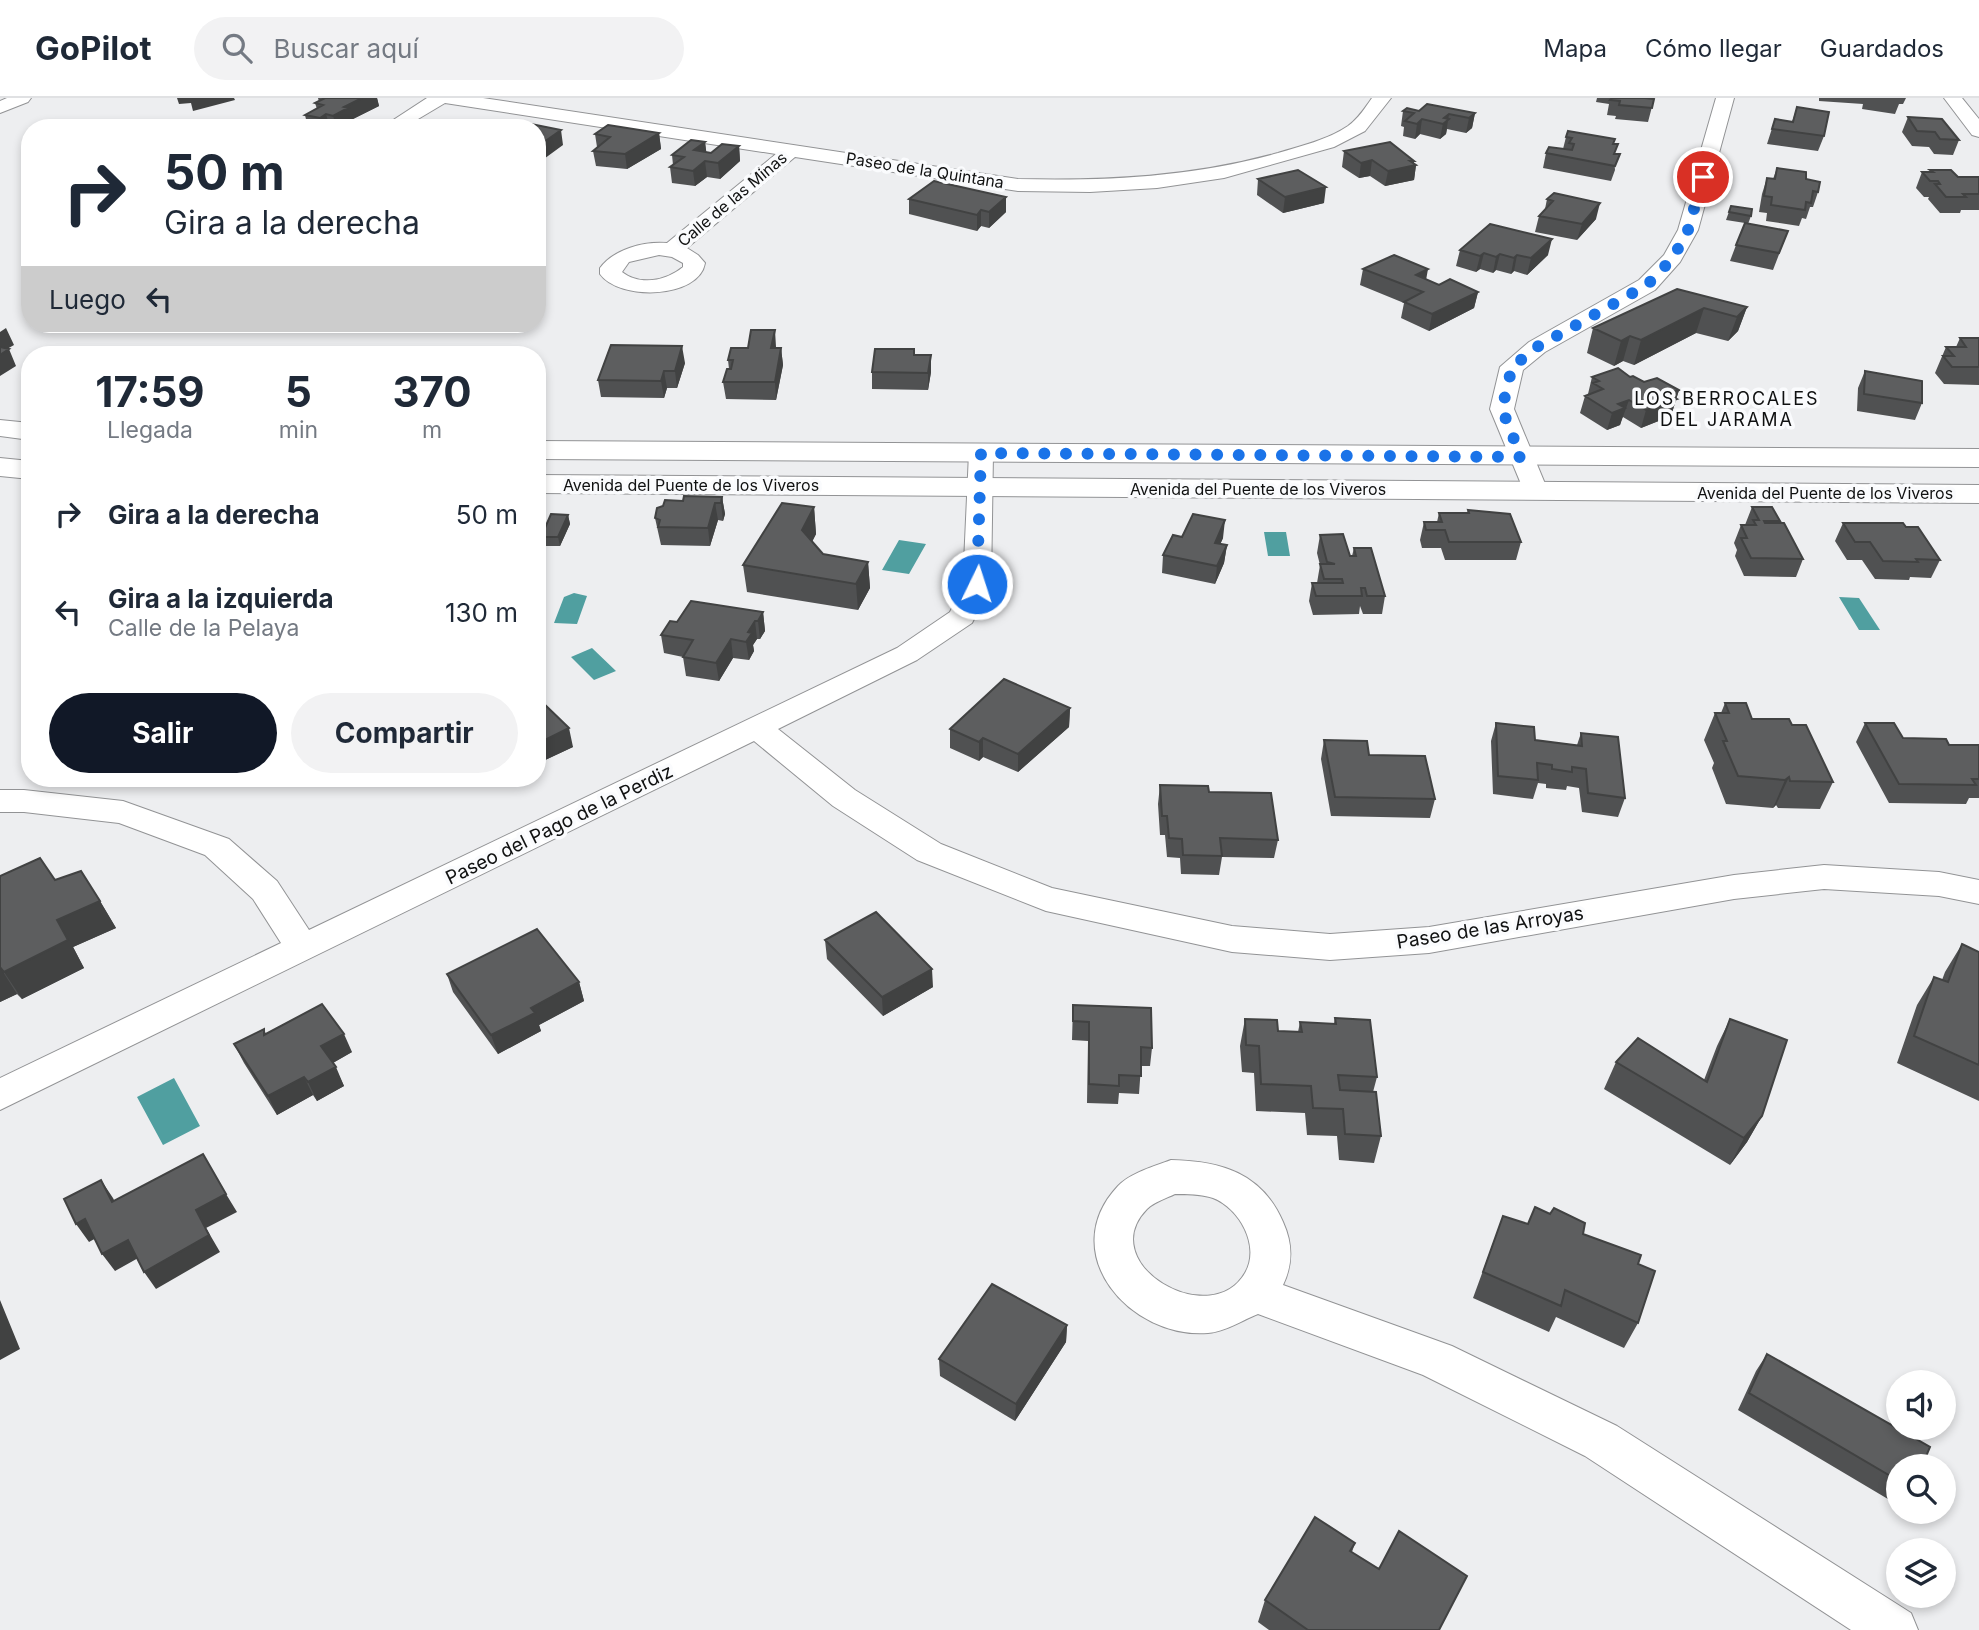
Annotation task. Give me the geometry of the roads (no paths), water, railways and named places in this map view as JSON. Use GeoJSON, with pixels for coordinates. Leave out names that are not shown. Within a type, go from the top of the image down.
{"type":"FeatureCollection","features":[{"type":"Feature","properties":{"kind":"street"},"geometry":{"type":"LineString","coordinates":[[0,108],[22,98]]}},
{"type":"Feature","properties":{"kind":"street"},"geometry":{"type":"LineString","coordinates":[[405,119],[440,98]]}},
{"type":"Feature","properties":{"kind":"street","name":"Paseo de la Quintana"},"geometry":{"type":"LineString","coordinates":[[448,98],[1018,185],[1103,187],[1184,181],[1250,168],[1315,148],[1357,128],[1382,98]]}},
{"type":"Feature","properties":{"kind":"street"},"geometry":{"type":"LineString","coordinates":[[1535,491],[1502,409],[1512,367],[1537,347],[1647,285],[1673,258],[1688,230],[1725,98]]}},
{"type":"Feature","properties":{"kind":"street"},"geometry":{"type":"LineString","coordinates":[[1952,98],[1979,131]]}},
{"type":"Feature","properties":{"kind":"street","name":"Calle de las Minas"},"geometry":{"type":"LineString","coordinates":[[671,250],[793,149]]}},
{"type":"Feature","properties":{"kind":"street"},"geometry":{"type":"LineString","coordinates":[[0,428],[21,431]]}},
{"type":"Feature","properties":{"kind":"street","name":"Avenida del Puente de los Viveros"},"geometry":{"type":"LineString","coordinates":[[546,450],[1979,458]]}},
{"type":"Feature","properties":{"kind":"street","name":"Paseo del Pago de la Perdiz"},"geometry":{"type":"LineString","coordinates":[[0,1094],[907,654],[962,617],[977,584],[981,453]]}},
{"type":"Feature","properties":{"kind":"street"},"geometry":{"type":"LineString","coordinates":[[0,467],[21,469]]}},
{"type":"Feature","properties":{"kind":"street","name":"Avenida del Puente de los Viveros"},"geometry":{"type":"LineString","coordinates":[[546,484],[1979,494]]}},
{"type":"Feature","properties":{"kind":"street","name":"Paseo de las Arroyas"},"geometry":{"type":"LineString","coordinates":[[758,728],[844,798],[929,852],[1046,899],[1232,939],[1331,947],[1429,940],[1734,887],[1825,877],[1939,884],[1979,892]]}},
{"type":"Feature","properties":{"kind":"street"},"geometry":{"type":"LineString","coordinates":[[0,801],[123,812],[217,847],[265,890],[302,947]]}},
{"type":"Feature","properties":{"kind":"street"},"geometry":{"type":"LineString","coordinates":[[1254,1294],[1437,1360],[1601,1441],[1894,1630]]}},
{"type":"Feature","properties":{"kind":"water"},"geometry":{"type":"Polygon","coordinates":[[[1264,532],[1286,532],[1290,556],[1268,556],[1264,532]]]}},
{"type":"Feature","properties":{"kind":"water"},"geometry":{"type":"Polygon","coordinates":[[[899,540],[926,544],[909,574],[882,570],[899,540]]]}},
{"type":"Feature","properties":{"kind":"water"},"geometry":{"type":"Polygon","coordinates":[[[574,593],[587,596],[577,624],[554,623],[564,597],[574,593]]]}},
{"type":"Feature","properties":{"kind":"water"},"geometry":{"type":"Polygon","coordinates":[[[1839,597],[1859,598],[1880,630],[1859,630],[1839,597]]]}},
{"type":"Feature","properties":{"kind":"water"},"geometry":{"type":"Polygon","coordinates":[[[592,648],[616,671],[594,680],[571,657],[592,648]]]}},
{"type":"Feature","properties":{"kind":"water"},"geometry":{"type":"Polygon","coordinates":[[[174,1078],[200,1126],[163,1145],[137,1097],[174,1078]]]}},
{"type":"Feature","properties":{"kind":"district","name":"LOS BERROCALES DEL JARAMA"},"geometry":{"type":"Point","coordinates":[1727,409]}}]}
